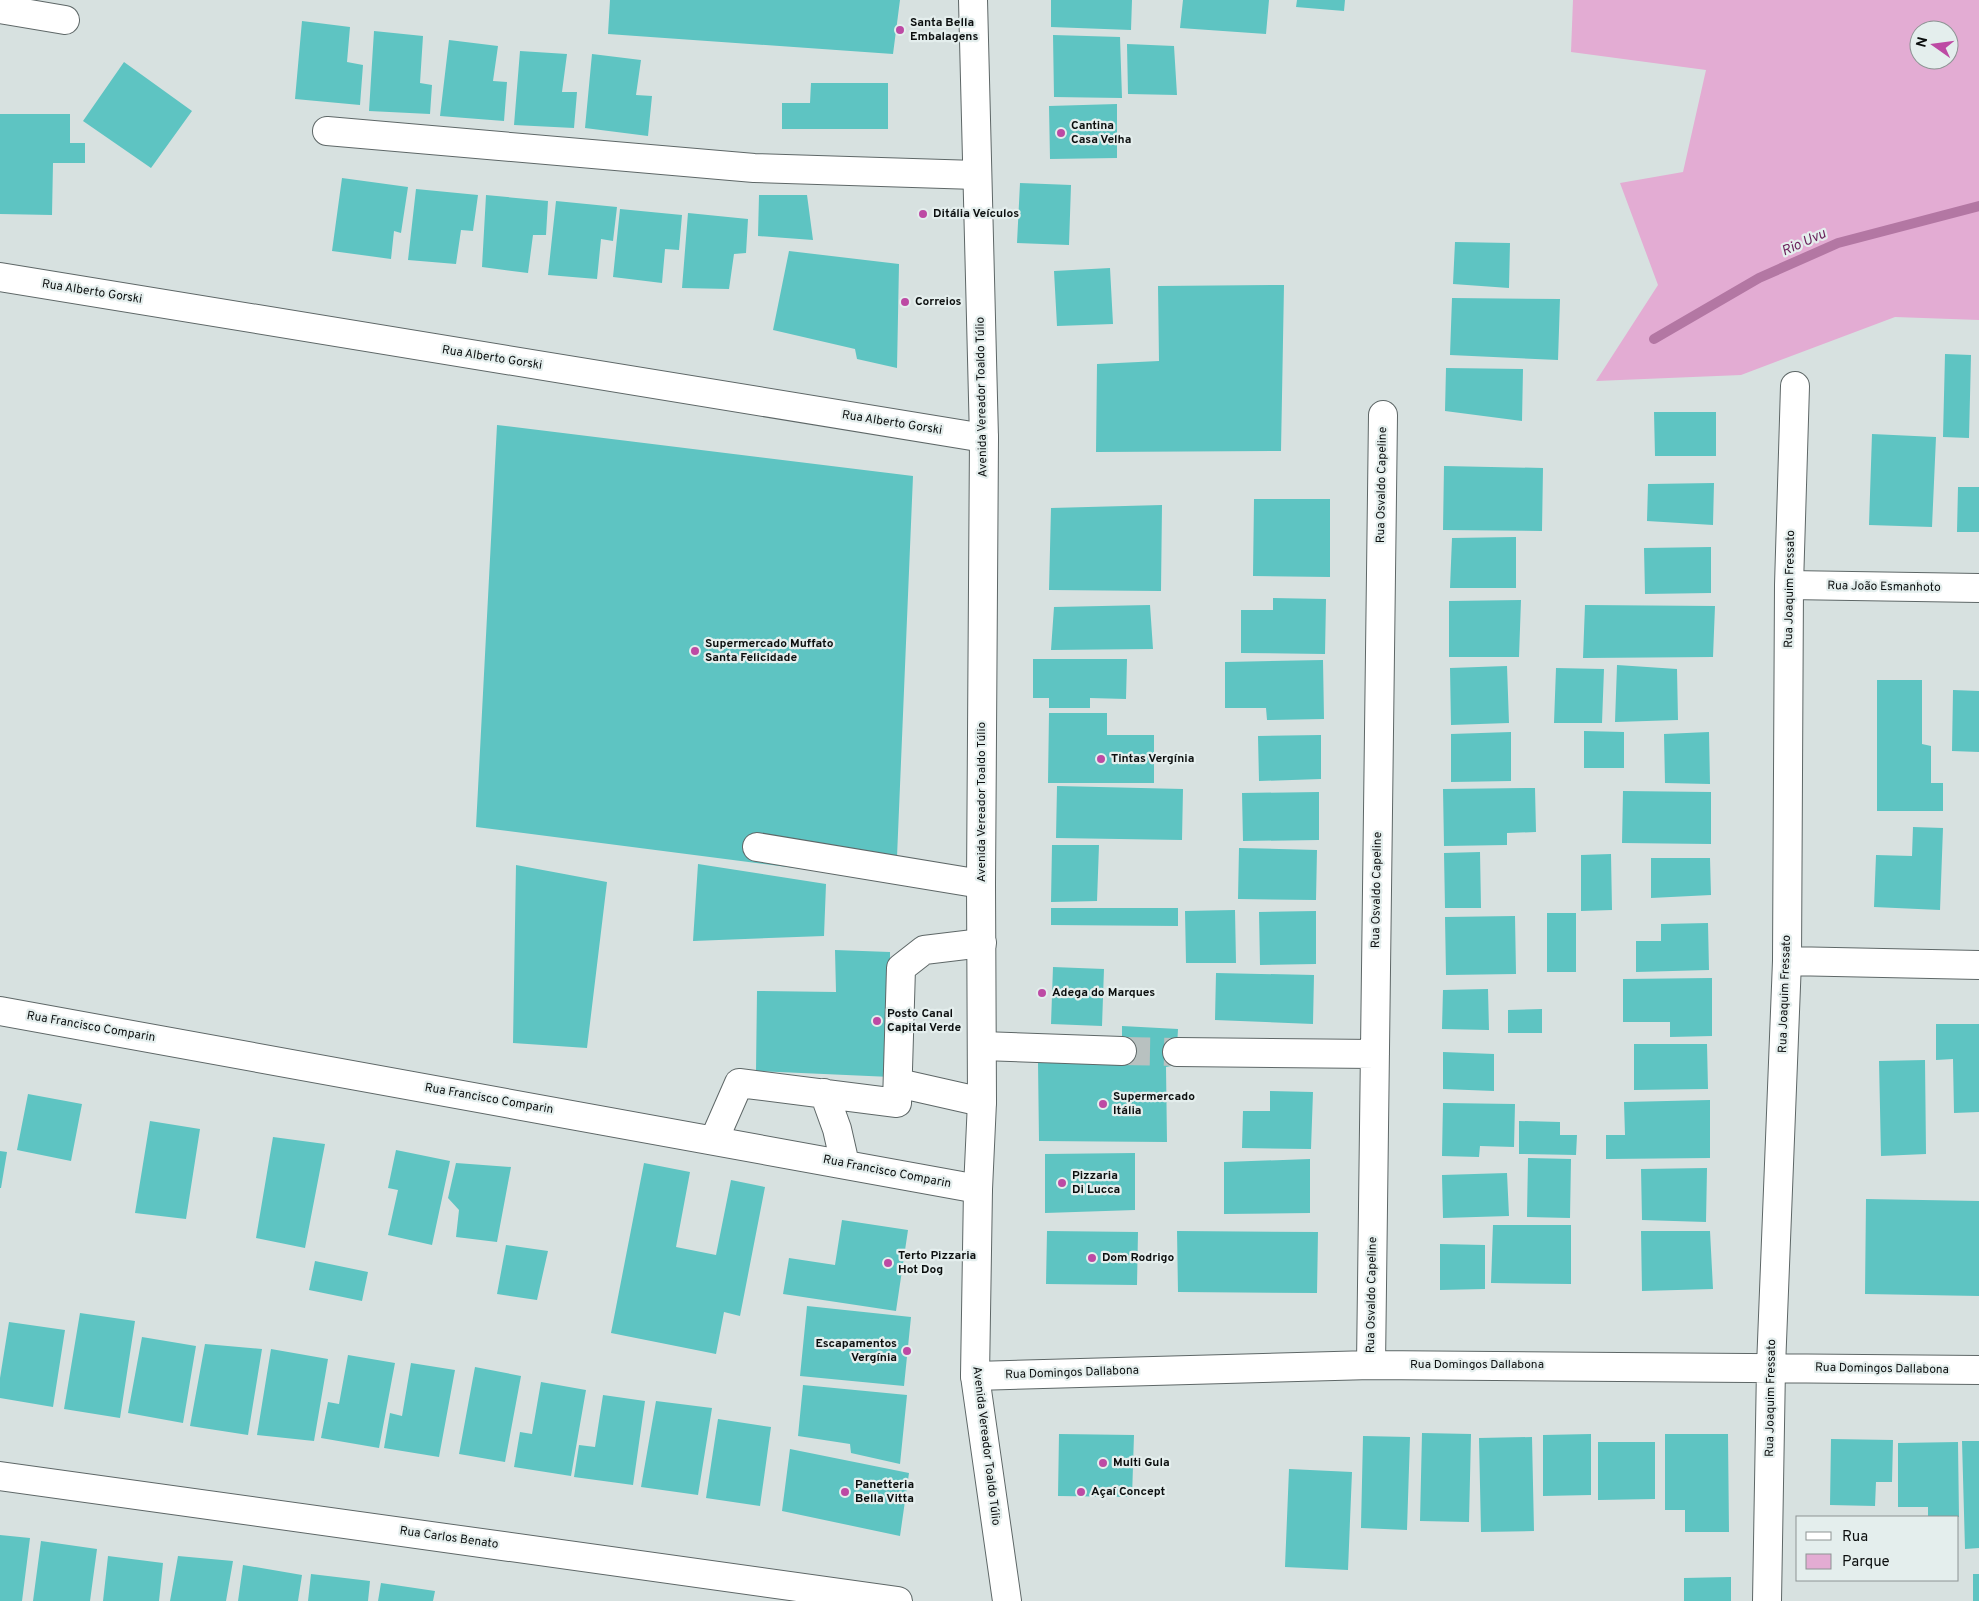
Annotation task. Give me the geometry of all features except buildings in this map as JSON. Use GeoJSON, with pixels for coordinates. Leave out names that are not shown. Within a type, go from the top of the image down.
{"type":"FeatureCollection","features":[{"type":"Feature","properties":{"kind":"street","name":"Avenida Vereador Toaldo Túlio"},"geometry":{"type":"LineString","coordinates":[[972,0],[984,438],[981,884],[982,1102],[978,1189],[975,1376],[1007,1601]]}},
{"type":"Feature","properties":{"kind":"street"},"geometry":{"type":"LineString","coordinates":[[0,9],[65,20]]}},
{"type":"Feature","properties":{"kind":"street"},"geometry":{"type":"LineString","coordinates":[[327,131],[754,168],[976,175]]}},
{"type":"Feature","properties":{"kind":"street","name":"Rua Alberto Gorski"},"geometry":{"type":"LineString","coordinates":[[0,277],[984,438]]}},
{"type":"Feature","properties":{"kind":"street","name":"Rua Joaquim Fressato"},"geometry":{"type":"LineString","coordinates":[[1767,1601],[1771,1367],[1787,961],[1789,585],[1795,386]]}},
{"type":"Feature","properties":{"kind":"street","name":"Rua Osvaldo Capeline"},"geometry":{"type":"LineString","coordinates":[[1371,1364],[1382,415]]}},
{"type":"Feature","properties":{"kind":"street","name":"Rua João Esmanhoto"},"geometry":{"type":"LineString","coordinates":[[1789,585],[1979,588]]}},
{"type":"Feature","properties":{"kind":"street"},"geometry":{"type":"LineString","coordinates":[[757,847],[981,884]]}},
{"type":"Feature","properties":{"kind":"street"},"geometry":{"type":"LineString","coordinates":[[714,1140],[739,1083],[897,1102],[901,968],[924,950],[982,943]]}},
{"type":"Feature","properties":{"kind":"street"},"geometry":{"type":"LineString","coordinates":[[1787,961],[1979,965]]}},
{"type":"Feature","properties":{"kind":"street","name":"Rua Francisco Comparin"},"geometry":{"type":"LineString","coordinates":[[0,1011],[978,1189]]}},
{"type":"Feature","properties":{"kind":"street"},"geometry":{"type":"LineString","coordinates":[[982,1046],[1122,1051]]}},
{"type":"Feature","properties":{"kind":"street"},"geometry":{"type":"LineString","coordinates":[[1177,1052],[1375,1054]]}},
{"type":"Feature","properties":{"kind":"street"},"geometry":{"type":"LineString","coordinates":[[898,1083],[982,1102]]}},
{"type":"Feature","properties":{"kind":"street"},"geometry":{"type":"LineString","coordinates":[[824,1093],[837,1129],[845,1164]]}},
{"type":"Feature","properties":{"kind":"street","name":"Rua Domingos Dallabona"},"geometry":{"type":"LineString","coordinates":[[975,1376],[1371,1364],[1979,1370]]}},
{"type":"Feature","properties":{"kind":"street","name":"Rua Carlos Benato"},"geometry":{"type":"LineString","coordinates":[[0,1476],[794,1594],[898,1601]]}},
{"type":"Feature","properties":{"kind":"green space"},"geometry":{"type":"Polygon","coordinates":[[[1573,0],[1979,0],[1979,320],[1895,317],[1741,375],[1596,381],[1658,285],[1620,183],[1683,172],[1706,70],[1571,52],[1573,0]]]}},
{"type":"Feature","properties":{"kind":"waterway","name":"Rio Uvu"},"geometry":{"type":"LineString","coordinates":[[1654,339],[1759,278],[1838,243],[1979,206]]}},
{"type":"Feature","properties":{"kind":"tunnel"},"geometry":{"type":"LineString","coordinates":[[1122,1051],[1177,1052]]}},
{"type":"Feature","properties":{"kind":"place","name":"Santa Bella Embalagens"},"geometry":{"type":"Point","coordinates":[900,30]}},
{"type":"Feature","properties":{"kind":"place","name":"Cantina Casa Velha"},"geometry":{"type":"Point","coordinates":[1061,133]}},
{"type":"Feature","properties":{"kind":"place","name":"Ditália Veículos"},"geometry":{"type":"Point","coordinates":[923,214]}},
{"type":"Feature","properties":{"kind":"place","name":"Correios"},"geometry":{"type":"Point","coordinates":[905,302]}},
{"type":"Feature","properties":{"kind":"place","name":"Supermercado Muffato Santa Felicidade"},"geometry":{"type":"Point","coordinates":[695,651]}},
{"type":"Feature","properties":{"kind":"place","name":"Tintas Vergínia"},"geometry":{"type":"Point","coordinates":[1101,759]}},
{"type":"Feature","properties":{"kind":"place","name":"Adega do Marques"},"geometry":{"type":"Point","coordinates":[1042,993]}},
{"type":"Feature","properties":{"kind":"place","name":"Posto Canal Capital Verde"},"geometry":{"type":"Point","coordinates":[877,1021]}},
{"type":"Feature","properties":{"kind":"place","name":"Supermercado Itália"},"geometry":{"type":"Point","coordinates":[1103,1104]}},
{"type":"Feature","properties":{"kind":"place","name":"Pizzaria Di Lucca"},"geometry":{"type":"Point","coordinates":[1062,1183]}},
{"type":"Feature","properties":{"kind":"place","name":"Dom Rodrigo"},"geometry":{"type":"Point","coordinates":[1092,1258]}},
{"type":"Feature","properties":{"kind":"place","name":"Terto Pizzaria Hot Dog"},"geometry":{"type":"Point","coordinates":[888,1263]}},
{"type":"Feature","properties":{"kind":"place","name":"Escapamentos Vergínia"},"geometry":{"type":"Point","coordinates":[907,1351]}},
{"type":"Feature","properties":{"kind":"place","name":"Multi Gula"},"geometry":{"type":"Point","coordinates":[1103,1463]}},
{"type":"Feature","properties":{"kind":"place","name":"Panetteria Bella Vitta"},"geometry":{"type":"Point","coordinates":[845,1492]}},
{"type":"Feature","properties":{"kind":"place","name":"Açaí Concept"},"geometry":{"type":"Point","coordinates":[1081,1492]}}]}
